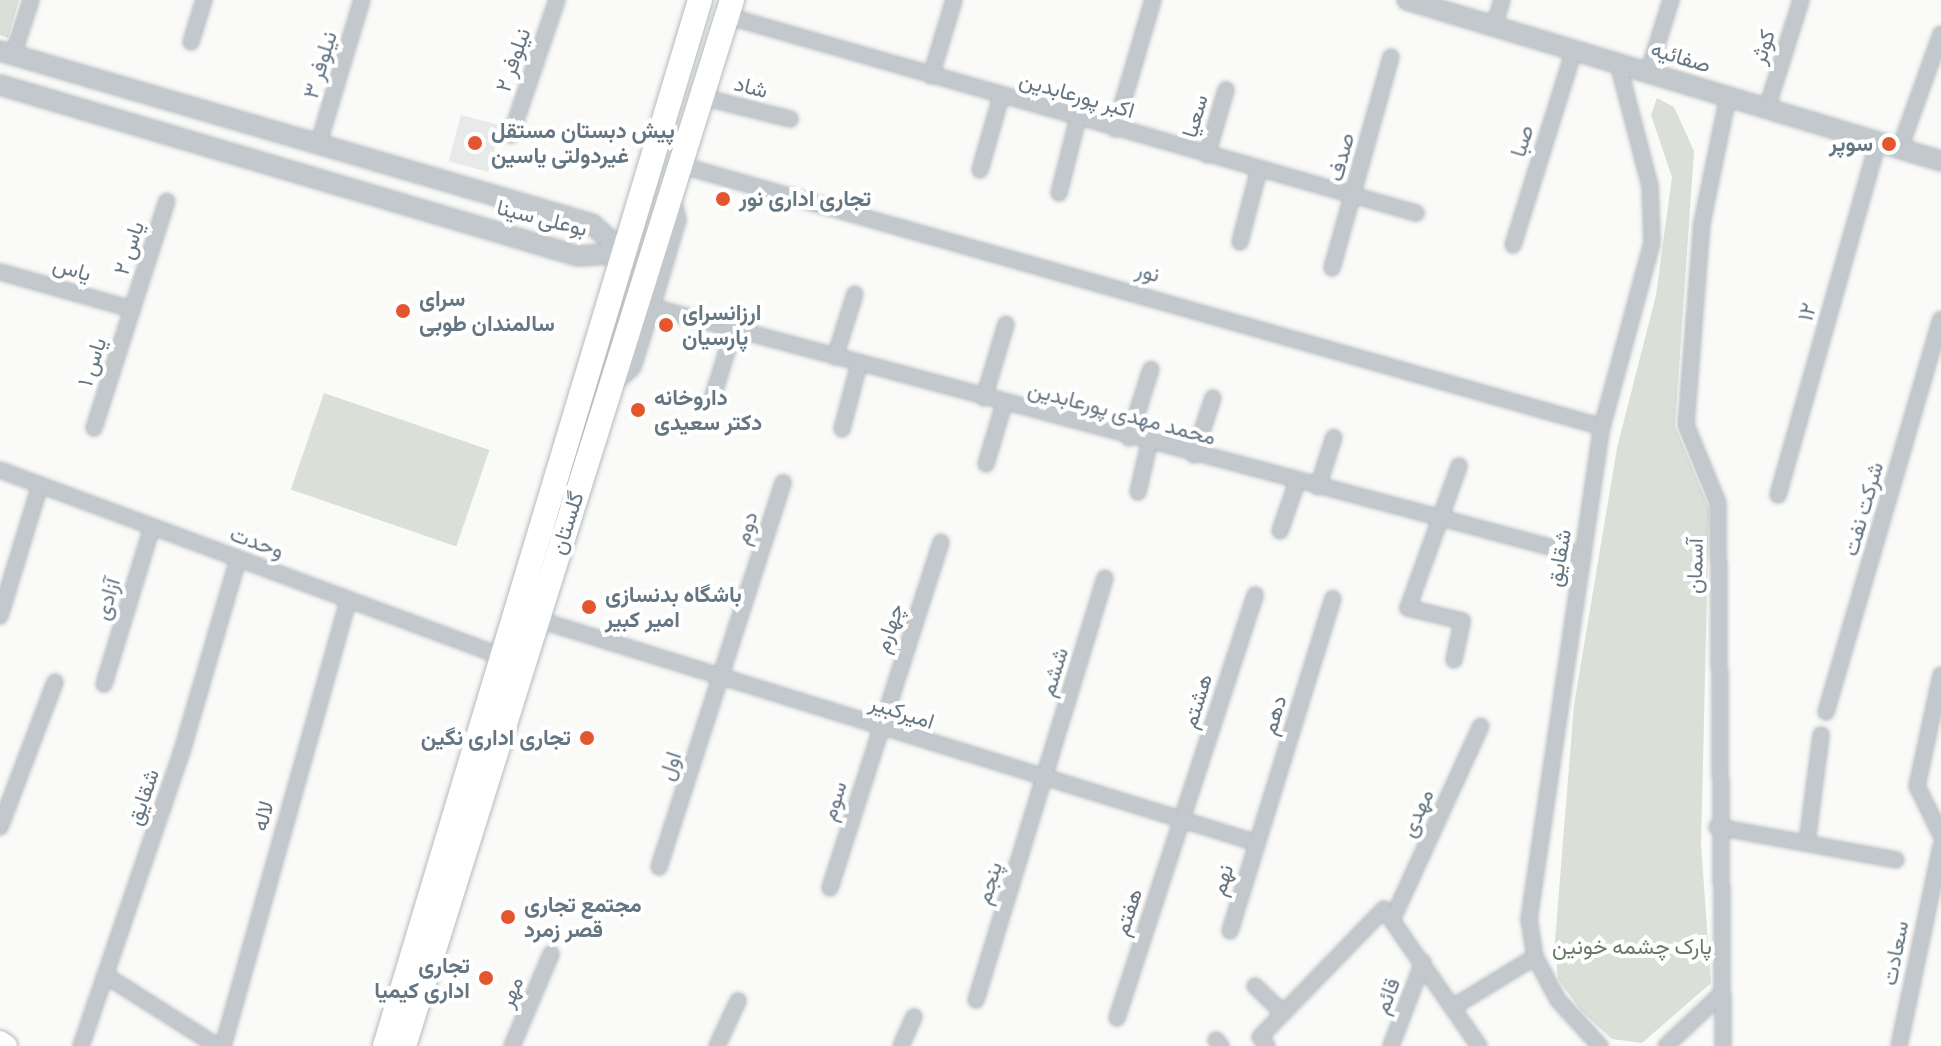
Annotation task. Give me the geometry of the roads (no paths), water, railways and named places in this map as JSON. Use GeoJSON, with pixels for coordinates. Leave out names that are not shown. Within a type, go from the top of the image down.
{"type":"FeatureCollection","features":[{"type":"Feature","properties":{"kind":"main road","name":"گلستان"},"geometry":{"type":"LineString","coordinates":[[428,896],[498,655],[700,0]]}},
{"type":"Feature","properties":{"kind":"main road","name":"گلستان"},"geometry":{"type":"LineString","coordinates":[[404,1046],[730,8]]}},
{"type":"Feature","properties":{"kind":"main road"},"geometry":{"type":"LineString","coordinates":[[624,253],[650,261]]}},
{"type":"Feature","properties":{"kind":"main road"},"geometry":{"type":"LineString","coordinates":[[371,1046],[428,896]]}},
{"type":"Feature","properties":{"kind":"main road"},"geometry":{"type":"LineString","coordinates":[[385,1046],[428,896]]}},
{"type":"Feature","properties":{"kind":"main road"},"geometry":{"type":"LineString","coordinates":[[0,1042],[6,1046]]}},
{"type":"Feature","properties":{"kind":"street"},"geometry":{"type":"LineString","coordinates":[[1,89],[7,53],[31,0]]}},
{"type":"Feature","properties":{"kind":"street"},"geometry":{"type":"LineString","coordinates":[[191,42],[204,0]]}},
{"type":"Feature","properties":{"kind":"street","name":"نیلوفر ۳"},"geometry":{"type":"LineString","coordinates":[[319,142],[362,0]]}},
{"type":"Feature","properties":{"kind":"street","name":"نیلوفر ۲"},"geometry":{"type":"LineString","coordinates":[[511,135],[557,0]]}},
{"type":"Feature","properties":{"kind":"street"},"geometry":{"type":"LineString","coordinates":[[931,76],[954,0]]}},
{"type":"Feature","properties":{"kind":"street"},"geometry":{"type":"LineString","coordinates":[[1115,129],[1153,0]]}},
{"type":"Feature","properties":{"kind":"street","name":"صفائیه"},"geometry":{"type":"LineString","coordinates":[[1407,0],[1941,161]]}},
{"type":"Feature","properties":{"kind":"street"},"geometry":{"type":"LineString","coordinates":[[1494,26],[1502,0]]}},
{"type":"Feature","properties":{"kind":"street"},"geometry":{"type":"LineString","coordinates":[[1648,73],[1671,0]]}},
{"type":"Feature","properties":{"kind":"street","name":"کوثر"},"geometry":{"type":"LineString","coordinates":[[1767,108],[1801,0]]}},
{"type":"Feature","properties":{"kind":"street","name":"اکبر پورعابدین"},"geometry":{"type":"LineString","coordinates":[[730,8],[1001,97],[1416,213]]}},
{"type":"Feature","properties":{"kind":"street"},"geometry":{"type":"LineString","coordinates":[[1900,148],[1941,34]]}},
{"type":"Feature","properties":{"kind":"street","name":"صبا"},"geometry":{"type":"LineString","coordinates":[[1513,245],[1574,50]]}},
{"type":"Feature","properties":{"kind":"street","name":"بوعلی سینا"},"geometry":{"type":"LineString","coordinates":[[7,53],[592,224],[624,253]]}},
{"type":"Feature","properties":{"kind":"street","name":"صدف"},"geometry":{"type":"LineString","coordinates":[[1332,268],[1391,57]]}},
{"type":"Feature","properties":{"kind":"street","name":"شقایق"},"geometry":{"type":"LineString","coordinates":[[1600,1046],[1558,1000],[1535,957],[1531,904],[1602,427],[1652,243],[1650,186],[1618,63]]}},
{"type":"Feature","properties":{"kind":"street","name":"بوعلی سینا"},"geometry":{"type":"LineString","coordinates":[[1,89],[578,256],[624,253]]}},
{"type":"Feature","properties":{"kind":"street","name":"سعیا"},"geometry":{"type":"LineString","coordinates":[[1207,155],[1226,90]]}},
{"type":"Feature","properties":{"kind":"street","name":"آسمان"},"geometry":{"type":"LineString","coordinates":[[1723,1046],[1719,996],[1717,827],[1718,503],[1686,425],[1702,223],[1728,96]]}},
{"type":"Feature","properties":{"kind":"street","name":"شاد"},"geometry":{"type":"LineString","coordinates":[[702,97],[790,119]]}},
{"type":"Feature","properties":{"kind":"street"},"geometry":{"type":"LineString","coordinates":[[980,170],[1001,97]]}},
{"type":"Feature","properties":{"kind":"street"},"geometry":{"type":"LineString","coordinates":[[1059,193],[1078,118]]}},
{"type":"Feature","properties":{"kind":"street","name":"۱۲"},"geometry":{"type":"LineString","coordinates":[[1778,495],[1878,142]]}},
{"type":"Feature","properties":{"kind":"street","name":"نور"},"geometry":{"type":"LineString","coordinates":[[680,165],[1602,427]]}},
{"type":"Feature","properties":{"kind":"street"},"geometry":{"type":"LineString","coordinates":[[1240,242],[1259,169]]}},
{"type":"Feature","properties":{"kind":"street"},"geometry":{"type":"LineString","coordinates":[[608,392],[633,367],[652,307],[678,220],[671,192]]}},
{"type":"Feature","properties":{"kind":"street","name":"یاس ۲"},"geometry":{"type":"LineString","coordinates":[[132,309],[167,201]]}},
{"type":"Feature","properties":{"kind":"street","name":"یاس"},"geometry":{"type":"LineString","coordinates":[[0,272],[132,309]]}},
{"type":"Feature","properties":{"kind":"street"},"geometry":{"type":"LineString","coordinates":[[835,357],[855,294]]}},
{"type":"Feature","properties":{"kind":"street","name":"محمد مهدی پورعابدین"},"geometry":{"type":"LineString","coordinates":[[652,307],[1149,444],[1583,556]]}},
{"type":"Feature","properties":{"kind":"street","name":"یاس ۱"},"geometry":{"type":"LineString","coordinates":[[94,428],[132,309]]}},
{"type":"Feature","properties":{"kind":"street","name":"شرکت نفت"},"geometry":{"type":"LineString","coordinates":[[1826,712],[1941,319]]}},
{"type":"Feature","properties":{"kind":"street"},"geometry":{"type":"LineString","coordinates":[[984,398],[1006,324]]}},
{"type":"Feature","properties":{"kind":"street"},"geometry":{"type":"LineString","coordinates":[[713,396],[734,329]]}},
{"type":"Feature","properties":{"kind":"street"},"geometry":{"type":"LineString","coordinates":[[842,429],[859,364]]}},
{"type":"Feature","properties":{"kind":"street"},"geometry":{"type":"LineString","coordinates":[[1129,438],[1151,369]]}},
{"type":"Feature","properties":{"kind":"street"},"geometry":{"type":"LineString","coordinates":[[1194,455],[1213,398]]}},
{"type":"Feature","properties":{"kind":"street"},"geometry":{"type":"LineString","coordinates":[[986,464],[1004,404]]}},
{"type":"Feature","properties":{"kind":"street"},"geometry":{"type":"LineString","coordinates":[[1318,487],[1334,437]]}},
{"type":"Feature","properties":{"kind":"street"},"geometry":{"type":"LineString","coordinates":[[1138,492],[1149,444]]}},
{"type":"Feature","properties":{"kind":"street"},"geometry":{"type":"LineString","coordinates":[[1454,660],[1462,621],[1408,608],[1436,518],[1459,466]]}},
{"type":"Feature","properties":{"kind":"street","name":"وحدت"},"geometry":{"type":"LineString","coordinates":[[0,470],[498,655]]}},
{"type":"Feature","properties":{"kind":"street"},"geometry":{"type":"LineString","coordinates":[[1280,531],[1297,482]]}},
{"type":"Feature","properties":{"kind":"street","name":"دوم"},"geometry":{"type":"LineString","coordinates":[[722,678],[783,483]]}},
{"type":"Feature","properties":{"kind":"street"},"geometry":{"type":"LineString","coordinates":[[0,616],[40,485]]}},
{"type":"Feature","properties":{"kind":"street","name":"آزادی"},"geometry":{"type":"LineString","coordinates":[[104,684],[152,527]]}},
{"type":"Feature","properties":{"kind":"street","name":"چهارم"},"geometry":{"type":"LineString","coordinates":[[879,727],[941,542]]}},
{"type":"Feature","properties":{"kind":"street","name":"شقایق"},"geometry":{"type":"LineString","coordinates":[[81,1046],[238,559]]}},
{"type":"Feature","properties":{"kind":"street","name":"ششم"},"geometry":{"type":"LineString","coordinates":[[1044,779],[1105,578]]}},
{"type":"Feature","properties":{"kind":"street","name":"هشتم"},"geometry":{"type":"LineString","coordinates":[[1181,821],[1255,595]]}},
{"type":"Feature","properties":{"kind":"street","name":"دهم"},"geometry":{"type":"LineString","coordinates":[[1257,843],[1333,599]]}},
{"type":"Feature","properties":{"kind":"street","name":"لاله"},"geometry":{"type":"LineString","coordinates":[[220,1046],[348,600]]}},
{"type":"Feature","properties":{"kind":"street","name":"امیرکبیر"},"geometry":{"type":"LineString","coordinates":[[536,619],[1257,843]]}},
{"type":"Feature","properties":{"kind":"street"},"geometry":{"type":"LineString","coordinates":[[1941,675],[1925,734],[1917,786],[1941,835]]}},
{"type":"Feature","properties":{"kind":"street","name":"اول"},"geometry":{"type":"LineString","coordinates":[[659,867],[722,678]]}},
{"type":"Feature","properties":{"kind":"street"},"geometry":{"type":"LineString","coordinates":[[0,827],[55,682]]}},
{"type":"Feature","properties":{"kind":"street","name":"مهدی"},"geometry":{"type":"LineString","coordinates":[[1392,920],[1481,726]]}},
{"type":"Feature","properties":{"kind":"street","name":"سوم"},"geometry":{"type":"LineString","coordinates":[[830,888],[879,727]]}},
{"type":"Feature","properties":{"kind":"street"},"geometry":{"type":"LineString","coordinates":[[1925,734],[1941,738]]}},
{"type":"Feature","properties":{"kind":"street"},"geometry":{"type":"LineString","coordinates":[[1807,842],[1821,735]]}},
{"type":"Feature","properties":{"kind":"street","name":"پنجم"},"geometry":{"type":"LineString","coordinates":[[976,1000],[1044,779]]}},
{"type":"Feature","properties":{"kind":"street","name":"هفتم"},"geometry":{"type":"LineString","coordinates":[[1117,1018],[1181,821]]}},
{"type":"Feature","properties":{"kind":"street"},"geometry":{"type":"LineString","coordinates":[[1717,827],[1896,860]]}},
{"type":"Feature","properties":{"kind":"street","name":"نهم"},"geometry":{"type":"LineString","coordinates":[[1230,931],[1257,843]]}},
{"type":"Feature","properties":{"kind":"street","name":"سعادت"},"geometry":{"type":"LineString","coordinates":[[1899,1046],[1941,846]]}},
{"type":"Feature","properties":{"kind":"street"},"geometry":{"type":"LineString","coordinates":[[1267,1046],[1260,1037],[1384,909],[1479,1046]]}},
{"type":"Feature","properties":{"kind":"street","name":"مهر"},"geometry":{"type":"LineString","coordinates":[[512,1046],[551,954]]}},
{"type":"Feature","properties":{"kind":"street"},"geometry":{"type":"LineString","coordinates":[[1453,1007],[1535,957]]}},
{"type":"Feature","properties":{"kind":"street","name":"قائم"},"geometry":{"type":"LineString","coordinates":[[1391,1046],[1423,962]]}},
{"type":"Feature","properties":{"kind":"street"},"geometry":{"type":"LineString","coordinates":[[105,975],[220,1046]]}},
{"type":"Feature","properties":{"kind":"street"},"geometry":{"type":"LineString","coordinates":[[1255,986],[1283,1013]]}},
{"type":"Feature","properties":{"kind":"street"},"geometry":{"type":"LineString","coordinates":[[1666,1046],[1719,996]]}},
{"type":"Feature","properties":{"kind":"street"},"geometry":{"type":"LineString","coordinates":[[717,1046],[738,1001]]}},
{"type":"Feature","properties":{"kind":"street"},"geometry":{"type":"LineString","coordinates":[[901,1046],[914,1017]]}},
{"type":"Feature","properties":{"kind":"place","name":"پیش دبستان مستقل غیردولتی یاسین"},"geometry":{"type":"Point","coordinates":[475,143]}},
{"type":"Feature","properties":{"kind":"place","name":"سوپر"},"geometry":{"type":"Point","coordinates":[1889,144]}},
{"type":"Feature","properties":{"kind":"place","name":"تجاری اداری نور"},"geometry":{"type":"Point","coordinates":[723,199]}},
{"type":"Feature","properties":{"kind":"place","name":"سرای سالمندان طوبی"},"geometry":{"type":"Point","coordinates":[403,311]}},
{"type":"Feature","properties":{"kind":"place","name":"ارزانسرای پارسیان"},"geometry":{"type":"Point","coordinates":[666,325]}},
{"type":"Feature","properties":{"kind":"place","name":"داروخانه دکتر سعیدی"},"geometry":{"type":"Point","coordinates":[638,410]}},
{"type":"Feature","properties":{"kind":"place","name":"باشگاه بدنسازی امیر کبیر"},"geometry":{"type":"Point","coordinates":[589,607]}},
{"type":"Feature","properties":{"kind":"place","name":"تجاری اداری نگین"},"geometry":{"type":"Point","coordinates":[587,738]}},
{"type":"Feature","properties":{"kind":"place","name":"مجتمع تجاری قصر زمرد"},"geometry":{"type":"Point","coordinates":[508,917]}},
{"type":"Feature","properties":{"kind":"place","name":"تجاری اداری کیمیا"},"geometry":{"type":"Point","coordinates":[486,978]}},
{"type":"Feature","properties":{"kind":"park label","name":"پارک چشمه خونین"},"geometry":{"type":"Point","coordinates":[1632,947]}}]}
